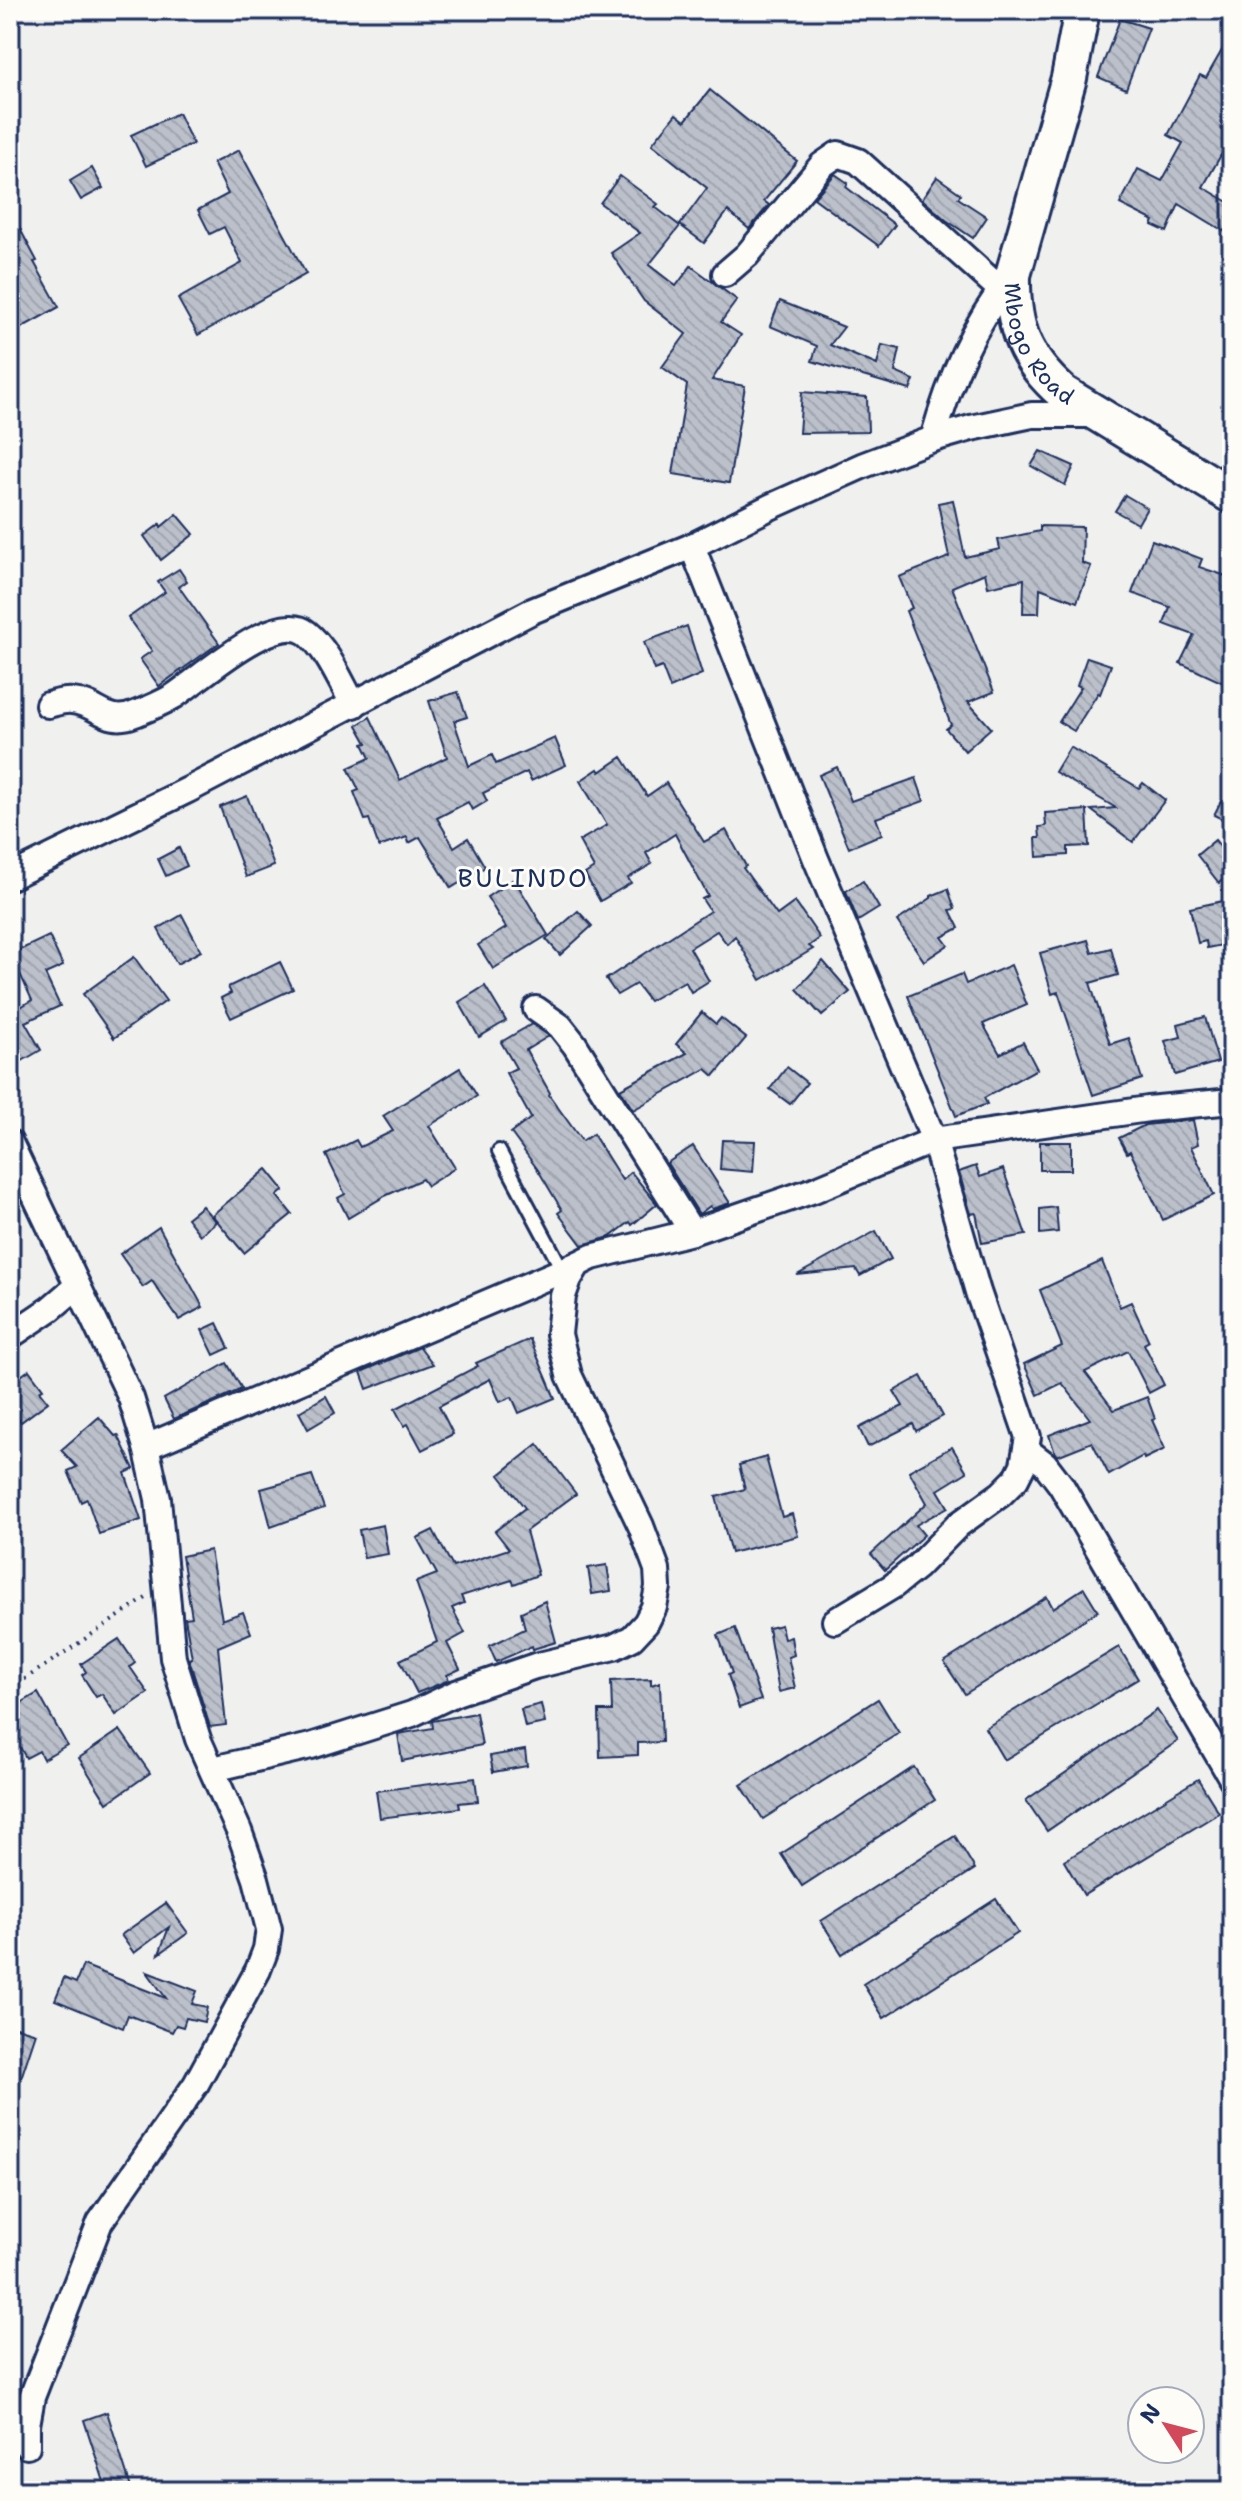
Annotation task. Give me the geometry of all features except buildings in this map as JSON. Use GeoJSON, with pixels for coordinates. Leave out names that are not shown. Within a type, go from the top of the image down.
{"type":"FeatureCollection","features":[{"type":"Feature","properties":{"kind":"main road","name":"Mbogo Road"},"geometry":{"type":"LineString","coordinates":[[1082,10],[1069,78],[1007,283],[1018,328],[1042,375],[1063,393],[1232,496]]}},
{"type":"Feature","properties":{"kind":"street"},"geometry":{"type":"LineString","coordinates":[[725,274],[747,255],[829,157],[838,154],[858,161],[1007,283],[976,326],[963,353],[933,439]]}},
{"type":"Feature","properties":{"kind":"street"},"geometry":{"type":"LineString","coordinates":[[10,877],[354,705],[532,611],[692,546],[783,501],[933,439],[971,428],[1032,415],[1101,415]]}},
{"type":"Feature","properties":{"kind":"street"},"geometry":{"type":"LineString","coordinates":[[692,546],[934,1140],[974,1278],[1028,1437],[1028,1451],[1016,1479],[1001,1494],[958,1525],[917,1567],[893,1586],[835,1621]]}},
{"type":"Feature","properties":{"kind":"street"},"geometry":{"type":"LineString","coordinates":[[48,705],[69,700],[80,702],[112,718],[134,715],[172,697],[254,639],[290,627],[305,632],[318,645],[354,705]]}},
{"type":"Feature","properties":{"kind":"street"},"geometry":{"type":"LineString","coordinates":[[536,1009],[560,1026],[575,1045],[692,1232]]}},
{"type":"Feature","properties":{"kind":"street"},"geometry":{"type":"LineString","coordinates":[[146,1447],[592,1257],[692,1232],[814,1190],[934,1140],[1148,1109],[1232,1101]]}},
{"type":"Feature","properties":{"kind":"street"},"geometry":{"type":"LineString","coordinates":[[10,1143],[131,1398],[158,1499],[173,1658],[198,1739],[239,1831],[269,1929],[266,1949],[247,1992],[196,2084],[100,2222],[32,2397],[27,2446]]}},
{"type":"Feature","properties":{"kind":"street"},"geometry":{"type":"LineString","coordinates":[[213,1769],[311,1746],[412,1714],[456,1693],[535,1666],[614,1647],[632,1638],[646,1623],[654,1607],[658,1587],[657,1569],[641,1526],[569,1375],[562,1353],[559,1334],[570,1268]]}},
{"type":"Feature","properties":{"kind":"street"},"geometry":{"type":"LineString","coordinates":[[10,1336],[77,1286]]}},
{"type":"Feature","properties":{"kind":"street"},"geometry":{"type":"LineString","coordinates":[[1028,1451],[1045,1464],[1061,1485],[1232,1779]]}},
{"type":"Feature","properties":{"kind":"lane"},"geometry":{"type":"LineString","coordinates":[[499,1151],[570,1268]]}},
{"type":"Feature","properties":{"kind":"path"},"geometry":{"type":"LineString","coordinates":[[10,1686],[165,1586]]}},
{"type":"Feature","properties":{"kind":"district","name":"BULINDO"},"geometry":{"type":"Point","coordinates":[523,877]}}]}
